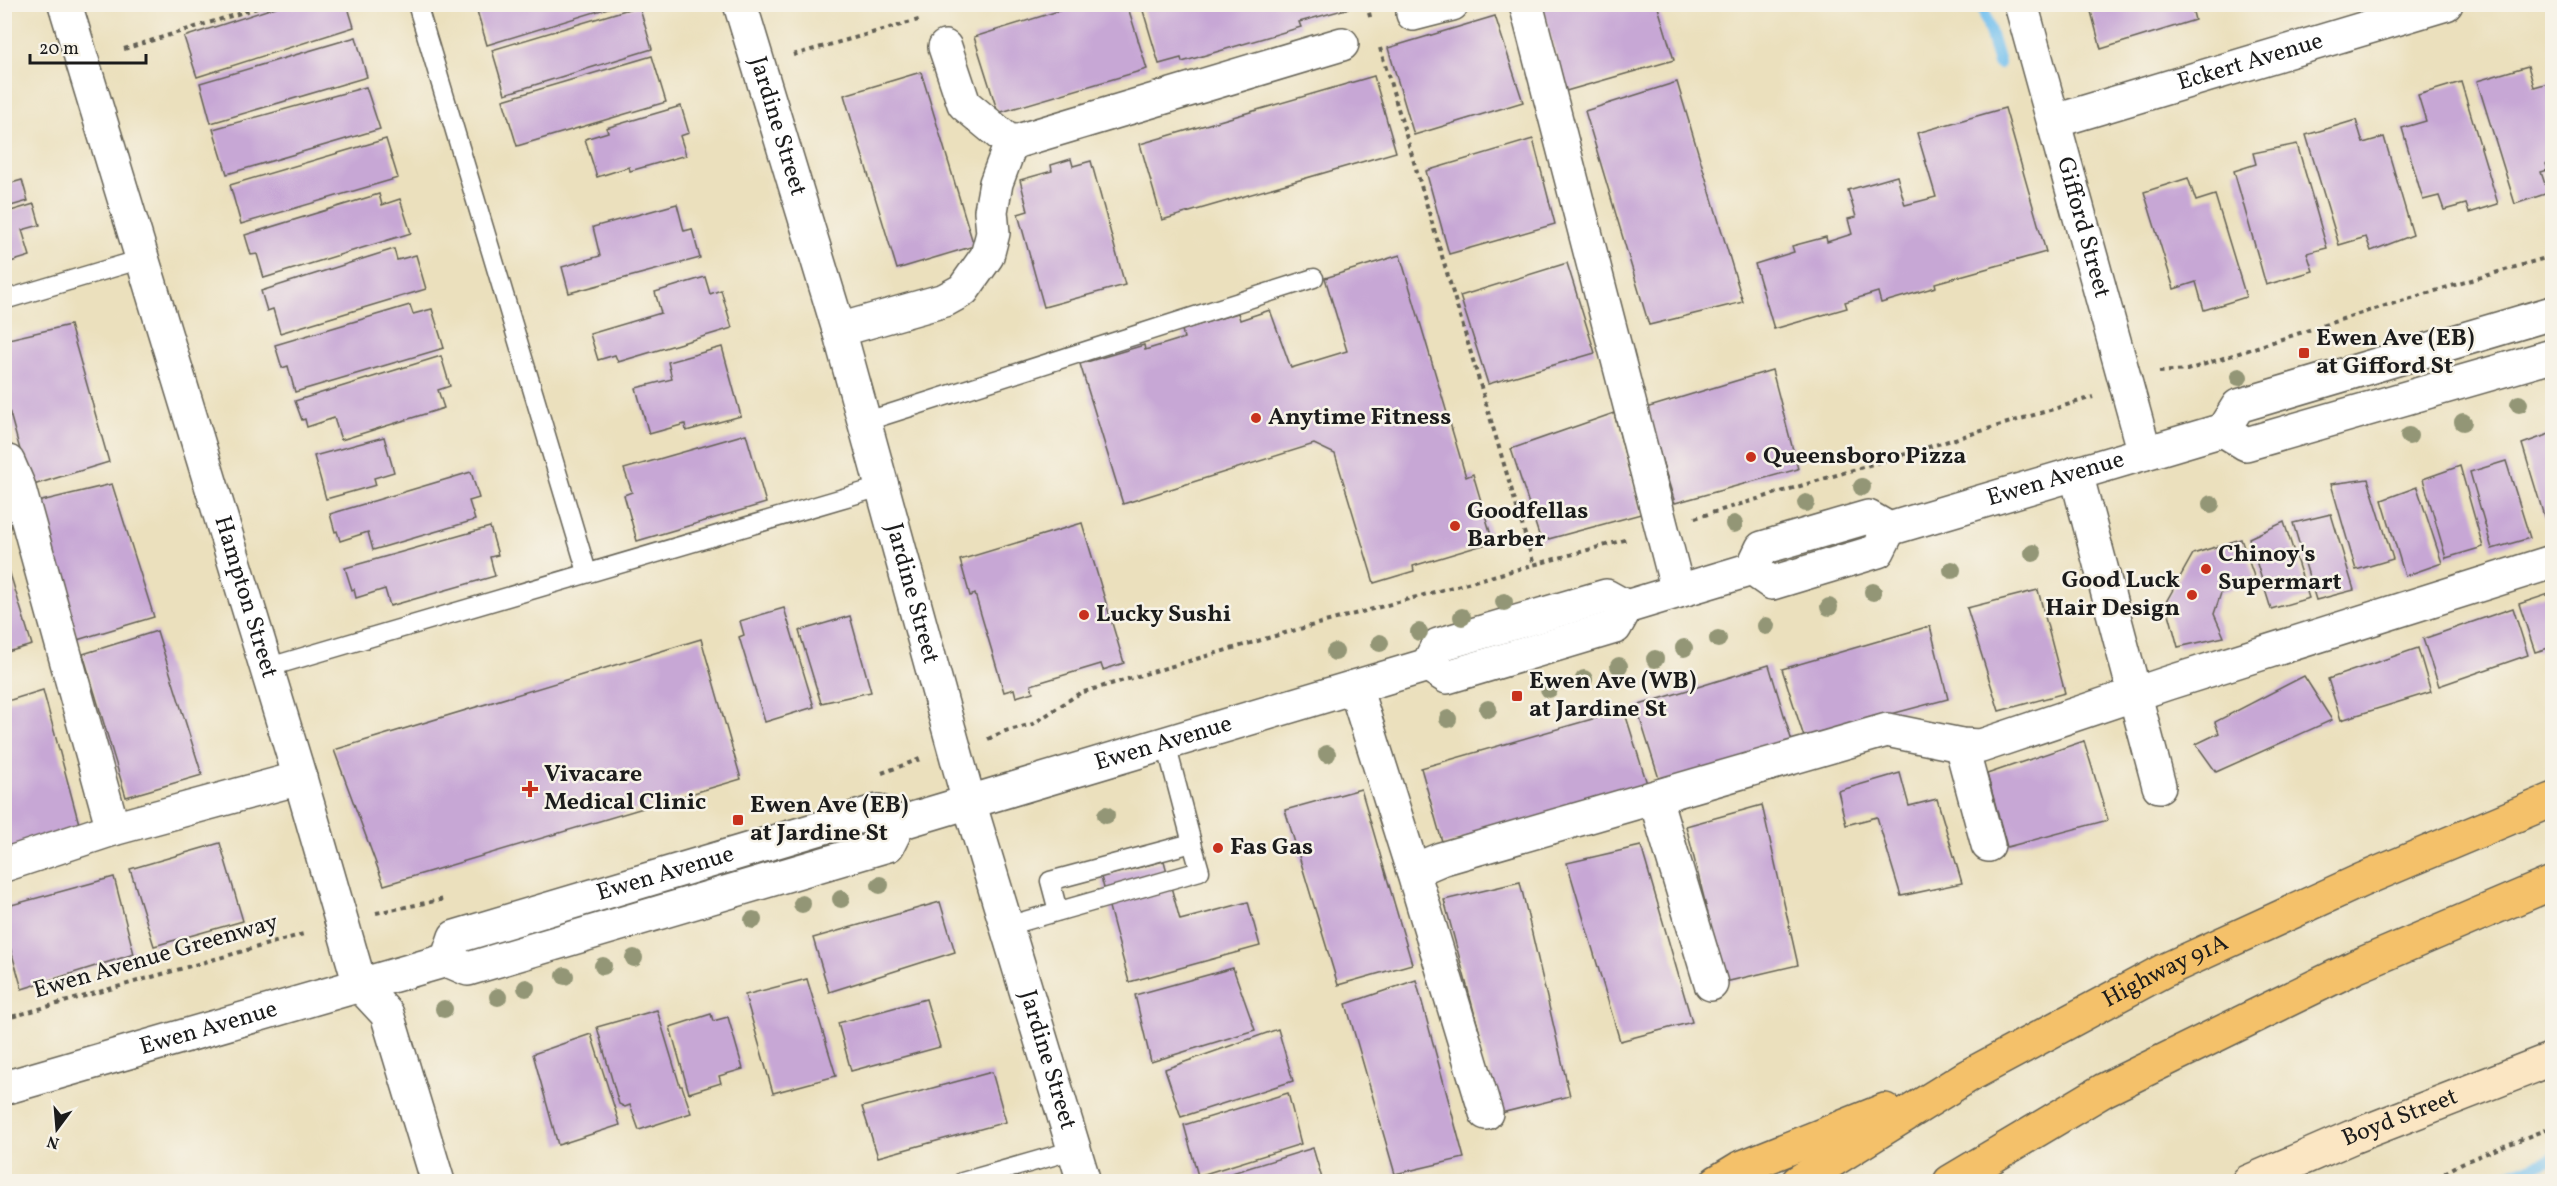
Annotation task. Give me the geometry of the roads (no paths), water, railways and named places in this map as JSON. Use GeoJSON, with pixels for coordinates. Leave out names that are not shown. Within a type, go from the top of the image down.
{"type":"FeatureCollection","features":[{"type":"Feature","properties":{"kind":"highway","name":"Highway 91A"},"geometry":{"type":"LineString","coordinates":[[1798,1182],[1968,1076],[2163,972],[2362,880],[2553,800]]}},
{"type":"Feature","properties":{"kind":"highway"},"geometry":{"type":"LineString","coordinates":[[1950,1182],[2104,1090],[2355,967],[2553,883]]}},
{"type":"Feature","properties":{"kind":"highway"},"geometry":{"type":"LineString","coordinates":[[1717,1182],[1740,1168],[1968,1076]]}},
{"type":"Feature","properties":{"kind":"main road","name":"Boyd Street"},"geometry":{"type":"LineString","coordinates":[[2268,1177],[2553,1059]]}},
{"type":"Feature","properties":{"kind":"street","name":"Hampton Street"},"geometry":{"type":"LineString","coordinates":[[65,4],[300,778],[360,985],[387,1014],[438,1182]]}},
{"type":"Feature","properties":{"kind":"street","name":"Jardine Street"},"geometry":{"type":"LineString","coordinates":[[740,4],[840,330],[969,802],[1084,1182]]}},
{"type":"Feature","properties":{"kind":"street"},"geometry":{"type":"LineString","coordinates":[[1413,14],[1452,4]]}},
{"type":"Feature","properties":{"kind":"street"},"geometry":{"type":"LineString","coordinates":[[1527,4],[1678,591]]}},
{"type":"Feature","properties":{"kind":"street","name":"Gifford Street"},"geometry":{"type":"LineString","coordinates":[[2021,4],[2145,453]]}},
{"type":"Feature","properties":{"kind":"street","name":"Eckert Avenue"},"geometry":{"type":"LineString","coordinates":[[2055,122],[2446,4]]}},
{"type":"Feature","properties":{"kind":"street"},"geometry":{"type":"LineString","coordinates":[[1011,143],[1342,44]]}},
{"type":"Feature","properties":{"kind":"street"},"geometry":{"type":"LineString","coordinates":[[945,47],[964,104],[1011,143]]}},
{"type":"Feature","properties":{"kind":"street"},"geometry":{"type":"LineString","coordinates":[[840,330],[945,300],[963,290],[987,256],[993,233],[991,211],[996,183],[1011,143]]}},
{"type":"Feature","properties":{"kind":"street"},"geometry":{"type":"LineString","coordinates":[[2553,313],[2238,406],[2223,430],[2246,444],[2553,356]]}},
{"type":"Feature","properties":{"kind":"street","name":"Ewen Avenue"},"geometry":{"type":"LineString","coordinates":[[4,1088],[447,960],[455,937],[879,811],[899,823],[1428,665],[1438,645],[1606,596],[1626,607],[1752,569],[1762,548],[1868,517],[1889,529],[2223,430]]}},
{"type":"Feature","properties":{"kind":"street"},"geometry":{"type":"LineString","coordinates":[[4,461],[8,462],[18,485],[113,829]]}},
{"type":"Feature","properties":{"kind":"street"},"geometry":{"type":"LineString","coordinates":[[2076,473],[2159,786]]}},
{"type":"Feature","properties":{"kind":"street"},"geometry":{"type":"LineString","coordinates":[[1413,871],[1441,859],[1887,730],[1961,745],[1981,746],[2135,694],[2553,562]]}},
{"type":"Feature","properties":{"kind":"street"},"geometry":{"type":"LineString","coordinates":[[1355,687],[1486,1113]]}},
{"type":"Feature","properties":{"kind":"street"},"geometry":{"type":"LineString","coordinates":[[1961,745],[1988,844]]}},
{"type":"Feature","properties":{"kind":"street"},"geometry":{"type":"LineString","coordinates":[[4,864],[113,829],[300,778]]}},
{"type":"Feature","properties":{"kind":"street"},"geometry":{"type":"LineString","coordinates":[[1655,798],[1711,984]]}},
{"type":"Feature","properties":{"kind":"lane"},"geometry":{"type":"LineString","coordinates":[[417,4],[587,572]]}},
{"type":"Feature","properties":{"kind":"lane"},"geometry":{"type":"LineString","coordinates":[[4,300],[142,259]]}},
{"type":"Feature","properties":{"kind":"lane"},"geometry":{"type":"LineString","coordinates":[[864,422],[1314,278]]}},
{"type":"Feature","properties":{"kind":"lane"},"geometry":{"type":"LineString","coordinates":[[266,668],[884,486]]}},
{"type":"Feature","properties":{"kind":"lane"},"geometry":{"type":"LineString","coordinates":[[1007,926],[1200,871],[1166,744]]}},
{"type":"Feature","properties":{"kind":"lane"},"geometry":{"type":"LineString","coordinates":[[1058,911],[1050,881],[1192,843]]}},
{"type":"Feature","properties":{"kind":"lane"},"geometry":{"type":"LineString","coordinates":[[962,1182],[1074,1150]]}},
{"type":"Feature","properties":{"kind":"waterway"},"geometry":{"type":"LineString","coordinates":[[1982,4],[1999,63]]}},
{"type":"Feature","properties":{"kind":"waterway"},"geometry":{"type":"LineString","coordinates":[[2494,1182],[2552,1158]]}},
{"type":"Feature","properties":{"kind":"place","name":"Ewen Ave (EB) at Gifford St"},"geometry":{"type":"Point","coordinates":[2304,353]}},
{"type":"Feature","properties":{"kind":"place","name":"Anytime Fitness"},"geometry":{"type":"Point","coordinates":[1256,418]}},
{"type":"Feature","properties":{"kind":"place","name":"Queensboro Pizza"},"geometry":{"type":"Point","coordinates":[1751,457]}},
{"type":"Feature","properties":{"kind":"place","name":"Goodfellas Barber"},"geometry":{"type":"Point","coordinates":[1455,526]}},
{"type":"Feature","properties":{"kind":"place","name":"Chinoy's Supermart"},"geometry":{"type":"Point","coordinates":[2206,569]}},
{"type":"Feature","properties":{"kind":"place","name":"Good Luck Hair Design"},"geometry":{"type":"Point","coordinates":[2192,595]}},
{"type":"Feature","properties":{"kind":"place","name":"Lucky Sushi"},"geometry":{"type":"Point","coordinates":[1084,615]}},
{"type":"Feature","properties":{"kind":"place","name":"Ewen Ave (WB) at Jardine St"},"geometry":{"type":"Point","coordinates":[1517,696]}},
{"type":"Feature","properties":{"kind":"place","name":"Vivacare Medical Clinic"},"geometry":{"type":"Point","coordinates":[530,789]}},
{"type":"Feature","properties":{"kind":"place","name":"Ewen Ave (EB) at Jardine St"},"geometry":{"type":"Point","coordinates":[738,820]}},
{"type":"Feature","properties":{"kind":"place","name":"Fas Gas"},"geometry":{"type":"Point","coordinates":[1218,848]}}]}
